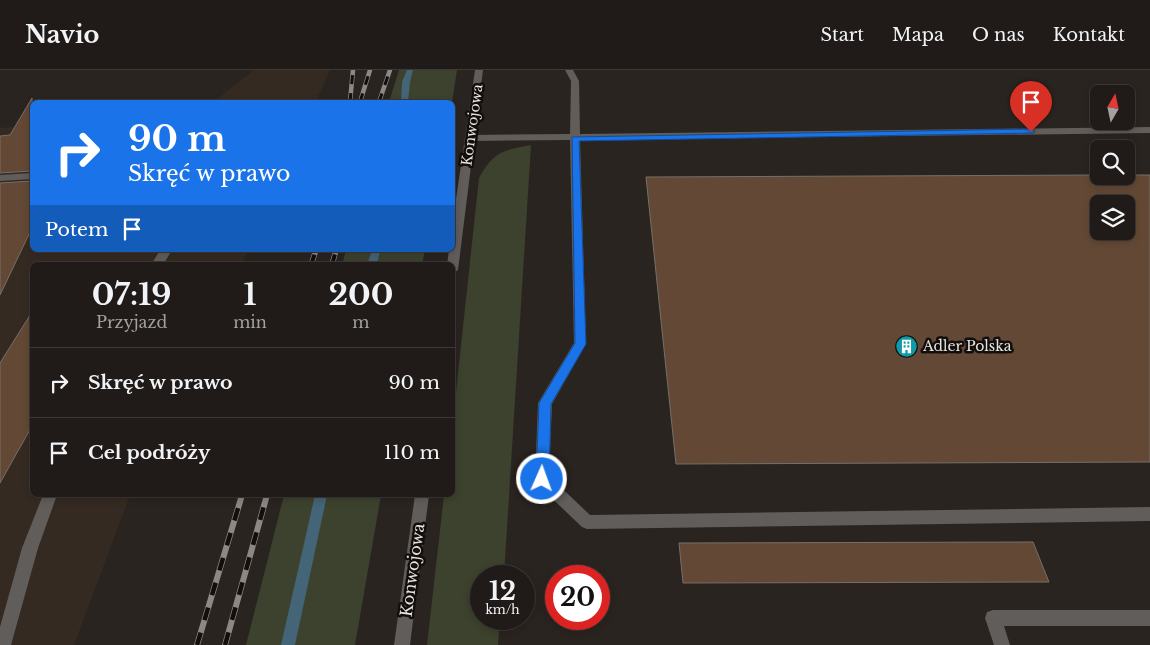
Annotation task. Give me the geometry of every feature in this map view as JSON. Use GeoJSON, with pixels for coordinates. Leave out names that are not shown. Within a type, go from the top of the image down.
{"type":"FeatureCollection","features":[{"type":"Feature","properties":{"kind":"street","name":"Konwojowa"},"geometry":{"type":"LineString","coordinates":[[455,248],[479,70]]}},
{"type":"Feature","properties":{"kind":"street"},"geometry":{"type":"LineString","coordinates":[[569,70],[575,81],[580,344],[545,403],[542,479],[587,522],[1150,514]]}},
{"type":"Feature","properties":{"kind":"street"},"geometry":{"type":"LineString","coordinates":[[470,138],[1150,130]]}},
{"type":"Feature","properties":{"kind":"street"},"geometry":{"type":"LineString","coordinates":[[0,178],[30,176]]}},
{"type":"Feature","properties":{"kind":"street"},"geometry":{"type":"LineString","coordinates":[[2,645],[30,548],[49,497]]}},
{"type":"Feature","properties":{"kind":"street","name":"Konwojowa"},"geometry":{"type":"LineString","coordinates":[[402,645],[422,497]]}},
{"type":"Feature","properties":{"kind":"street"},"geometry":{"type":"LineString","coordinates":[[1002,645],[993,618],[1150,618]]}},
{"type":"Feature","properties":{"kind":"shaded area"},"geometry":{"type":"Polygon","coordinates":[[[254,70],[330,70],[317,100],[216,100],[254,70]]]}},
{"type":"Feature","properties":{"kind":"shaded area"},"geometry":{"type":"Polygon","coordinates":[[[30,125],[30,252],[248,252],[243,262],[30,262],[30,497],[129,497],[74,645],[0,645],[0,128],[30,125]]]}},
{"type":"Feature","properties":{"kind":"green space"},"geometry":{"type":"Polygon","coordinates":[[[399,70],[457,70],[452,100],[390,100],[399,70]]]}},
{"type":"Feature","properties":{"kind":"green space"},"geometry":{"type":"Polygon","coordinates":[[[531,145],[505,565],[470,565],[470,630],[499,630],[498,645],[427,645],[444,497],[455,497],[455,401],[479,178],[494,157],[506,151],[531,145]]]}},
{"type":"Feature","properties":{"kind":"green space"},"geometry":{"type":"Polygon","coordinates":[[[345,252],[425,252],[423,262],[343,262],[345,252]]]}},
{"type":"Feature","properties":{"kind":"green space"},"geometry":{"type":"Polygon","coordinates":[[[283,497],[381,497],[355,645],[246,645],[283,497]]]}},
{"type":"Feature","properties":{"kind":"building"},"geometry":{"type":"Polygon","coordinates":[[[30,101],[30,171],[0,173],[0,136],[10,135],[30,101]]]}},
{"type":"Feature","properties":{"kind":"building","name":"Adler Polska"},"geometry":{"type":"Polygon","coordinates":[[[1090,175],[1090,185],[1135,185],[1135,175],[1150,175],[1150,462],[676,464],[646,177],[1090,175]]]}},
{"type":"Feature","properties":{"kind":"building"},"geometry":{"type":"Polygon","coordinates":[[[30,181],[30,232],[0,295],[0,183],[30,181]]]}},
{"type":"Feature","properties":{"kind":"building"},"geometry":{"type":"Polygon","coordinates":[[[30,315],[30,430],[0,483],[0,363],[30,315]]]}},
{"type":"Feature","properties":{"kind":"building"},"geometry":{"type":"Polygon","coordinates":[[[1033,542],[1049,582],[683,583],[679,543],[1033,542]]]}},
{"type":"Feature","properties":{"kind":"waterway"},"geometry":{"type":"LineString","coordinates":[[404,100],[406,82],[410,70]]}},
{"type":"Feature","properties":{"kind":"waterway"},"geometry":{"type":"LineString","coordinates":[[373,262],[375,252]]}},
{"type":"Feature","properties":{"kind":"waterway"},"geometry":{"type":"LineString","coordinates":[[288,645],[321,497]]}},
{"type":"Feature","properties":{"kind":"railway"},"geometry":{"type":"LineString","coordinates":[[350,100],[353,70]]}},
{"type":"Feature","properties":{"kind":"railway"},"geometry":{"type":"LineString","coordinates":[[361,100],[370,70]]}},
{"type":"Feature","properties":{"kind":"railway"},"geometry":{"type":"LineString","coordinates":[[380,100],[390,70]]}},
{"type":"Feature","properties":{"kind":"railway"},"geometry":{"type":"LineString","coordinates":[[312,262],[315,252]]}},
{"type":"Feature","properties":{"kind":"railway"},"geometry":{"type":"LineString","coordinates":[[333,262],[335,252]]}},
{"type":"Feature","properties":{"kind":"railway"},"geometry":{"type":"LineString","coordinates":[[197,645],[241,497]]}},
{"type":"Feature","properties":{"kind":"railway"},"geometry":{"type":"LineString","coordinates":[[225,645],[266,497]]}},
{"type":"Feature","properties":{"kind":"place","name":"Adler Polska"},"geometry":{"type":"Point","coordinates":[907,346]}},
{"type":"Feature","properties":{"kind":"route"},"geometry":{"type":"LineString","coordinates":[[542,479],[545,403],[580,344],[575,138],[1031,132]]}}]}
